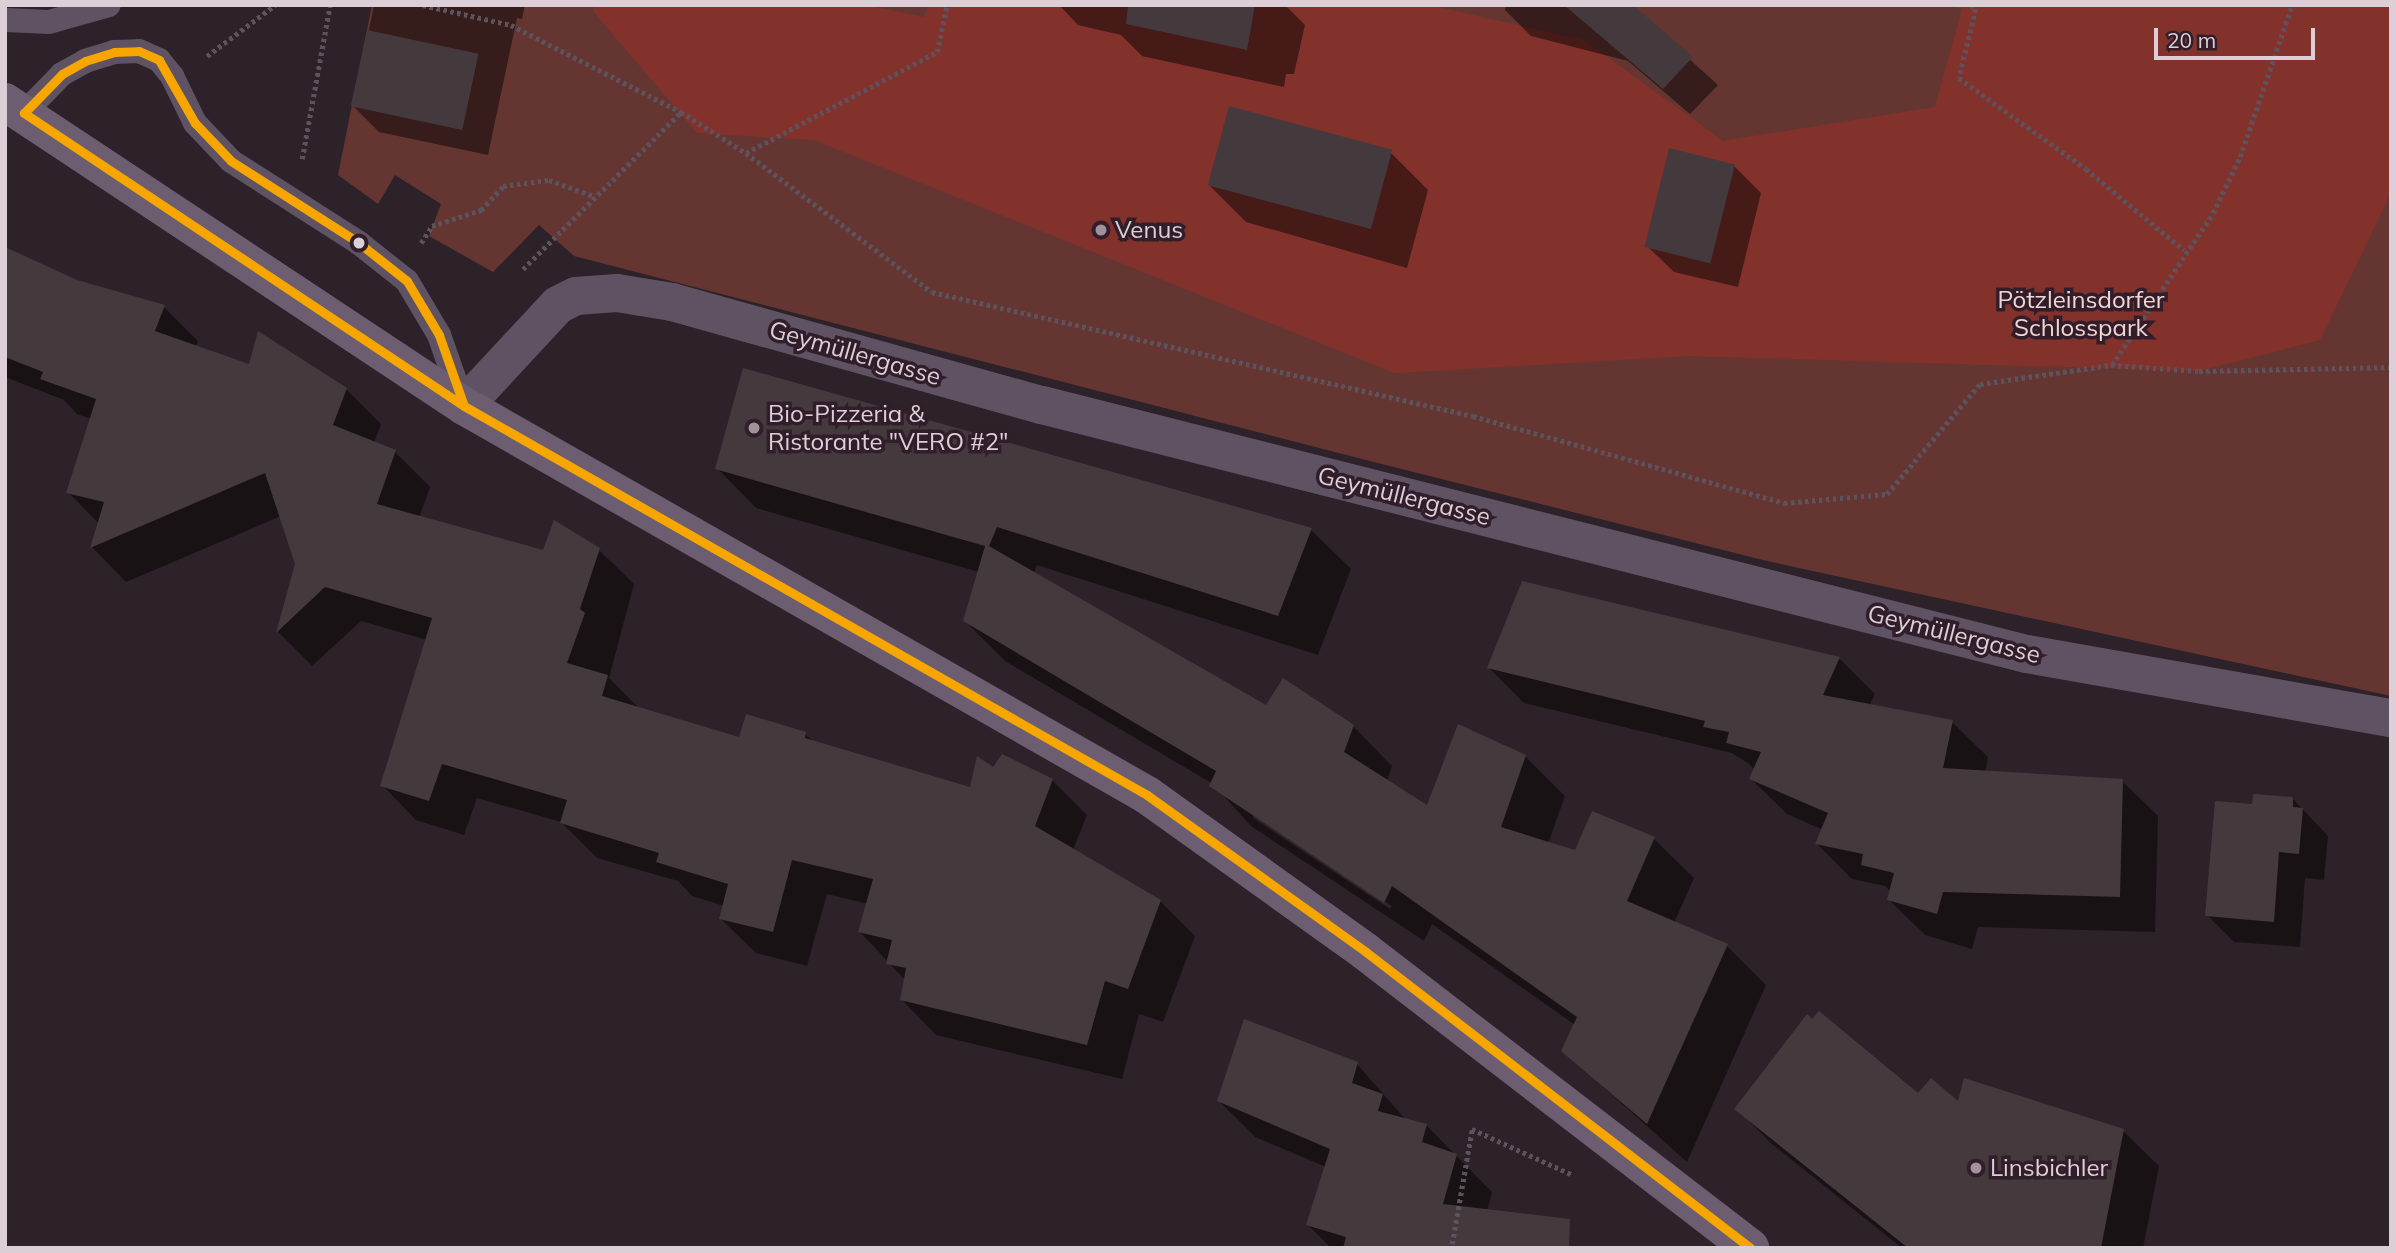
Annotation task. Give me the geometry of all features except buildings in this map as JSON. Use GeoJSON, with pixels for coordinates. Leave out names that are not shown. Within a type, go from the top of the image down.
{"type":"FeatureCollection","features":[{"type":"Feature","properties":{"kind":"street"},"geometry":{"type":"LineString","coordinates":[[15,107],[464,406],[1147,795],[1366,952],[1750,1248]]}},
{"type":"Feature","properties":{"kind":"street","name":"Geymüllergasse"},"geometry":{"type":"LineString","coordinates":[[464,406],[558,305],[576,296],[617,293],[672,302],[1042,405],[2027,654],[2391,718]]}},
{"type":"Feature","properties":{"kind":"lane"},"geometry":{"type":"LineString","coordinates":[[5,20],[49,22],[109,5]]}},
{"type":"Feature","properties":{"kind":"lane"},"geometry":{"type":"LineString","coordinates":[[15,107],[85,61],[114,52],[139,51],[159,60],[172,76],[195,123],[231,161],[359,243],[407,281],[439,335],[464,406]]}},
{"type":"Feature","properties":{"kind":"path"},"geometry":{"type":"LineString","coordinates":[[204,58],[275,5]]}},
{"type":"Feature","properties":{"kind":"path"},"geometry":{"type":"LineString","coordinates":[[301,161],[330,5]]}},
{"type":"Feature","properties":{"kind":"path"},"geometry":{"type":"LineString","coordinates":[[423,5],[511,25],[681,112],[746,153],[932,292],[1473,416],[1784,503],[1887,494],[1980,384],[2111,365],[2199,371],[2391,367]]}},
{"type":"Feature","properties":{"kind":"path"},"geometry":{"type":"LineString","coordinates":[[746,153],[937,52],[947,5]]}},
{"type":"Feature","properties":{"kind":"path"},"geometry":{"type":"LineString","coordinates":[[1971,5],[1976,9],[1959,78],[2086,169],[2184,250]]}},
{"type":"Feature","properties":{"kind":"path"},"geometry":{"type":"LineString","coordinates":[[2111,365],[2184,250],[2213,213],[2240,157],[2292,5]]}},
{"type":"Feature","properties":{"kind":"path"},"geometry":{"type":"LineString","coordinates":[[519,272],[681,112]]}},
{"type":"Feature","properties":{"kind":"path"},"geometry":{"type":"LineString","coordinates":[[416,250],[432,226],[481,210],[503,186],[549,180],[594,196]]}},
{"type":"Feature","properties":{"kind":"path"},"geometry":{"type":"LineString","coordinates":[[1452,1244],[1472,1129],[1578,1178]]}},
{"type":"Feature","properties":{"kind":"green space","name":"Pötzleinsdorfer Schlosspark"},"geometry":{"type":"Polygon","coordinates":[[[372,5],[2391,5],[2391,696],[1767,561],[1362,459],[574,256],[539,225],[493,272],[429,236],[441,204],[395,175],[378,204],[338,175],[372,5]]]}},
{"type":"Feature","properties":{"kind":"green space"},"geometry":{"type":"Polygon","coordinates":[[[594,5],[865,5],[924,17],[928,5],[1429,5],[1584,40],[1723,141],[1935,107],[1962,9],[1948,5],[2391,5],[2391,193],[2320,340],[2199,371],[1689,356],[1395,373],[814,140],[697,133],[593,11],[594,5]]]}},
{"type":"Feature","properties":{"kind":"transit line"},"geometry":{"type":"LineString","coordinates":[[139,51],[159,60],[195,123],[231,161],[359,243],[407,281],[439,335],[464,406],[24,113],[62,74],[85,61],[114,52],[139,51]]}},
{"type":"Feature","properties":{"kind":"transit line"},"geometry":{"type":"LineString","coordinates":[[464,406],[1147,795],[1366,952],[1750,1248]]}},
{"type":"Feature","properties":{"kind":"place","name":"Venus"},"geometry":{"type":"Point","coordinates":[1101,230]}},
{"type":"Feature","properties":{"kind":"place","name":"Bio-Pizzeria & Ristorante \"VERO #2\""},"geometry":{"type":"Point","coordinates":[754,428]}},
{"type":"Feature","properties":{"kind":"place","name":"Linsbichler"},"geometry":{"type":"Point","coordinates":[1976,1168]}}]}
